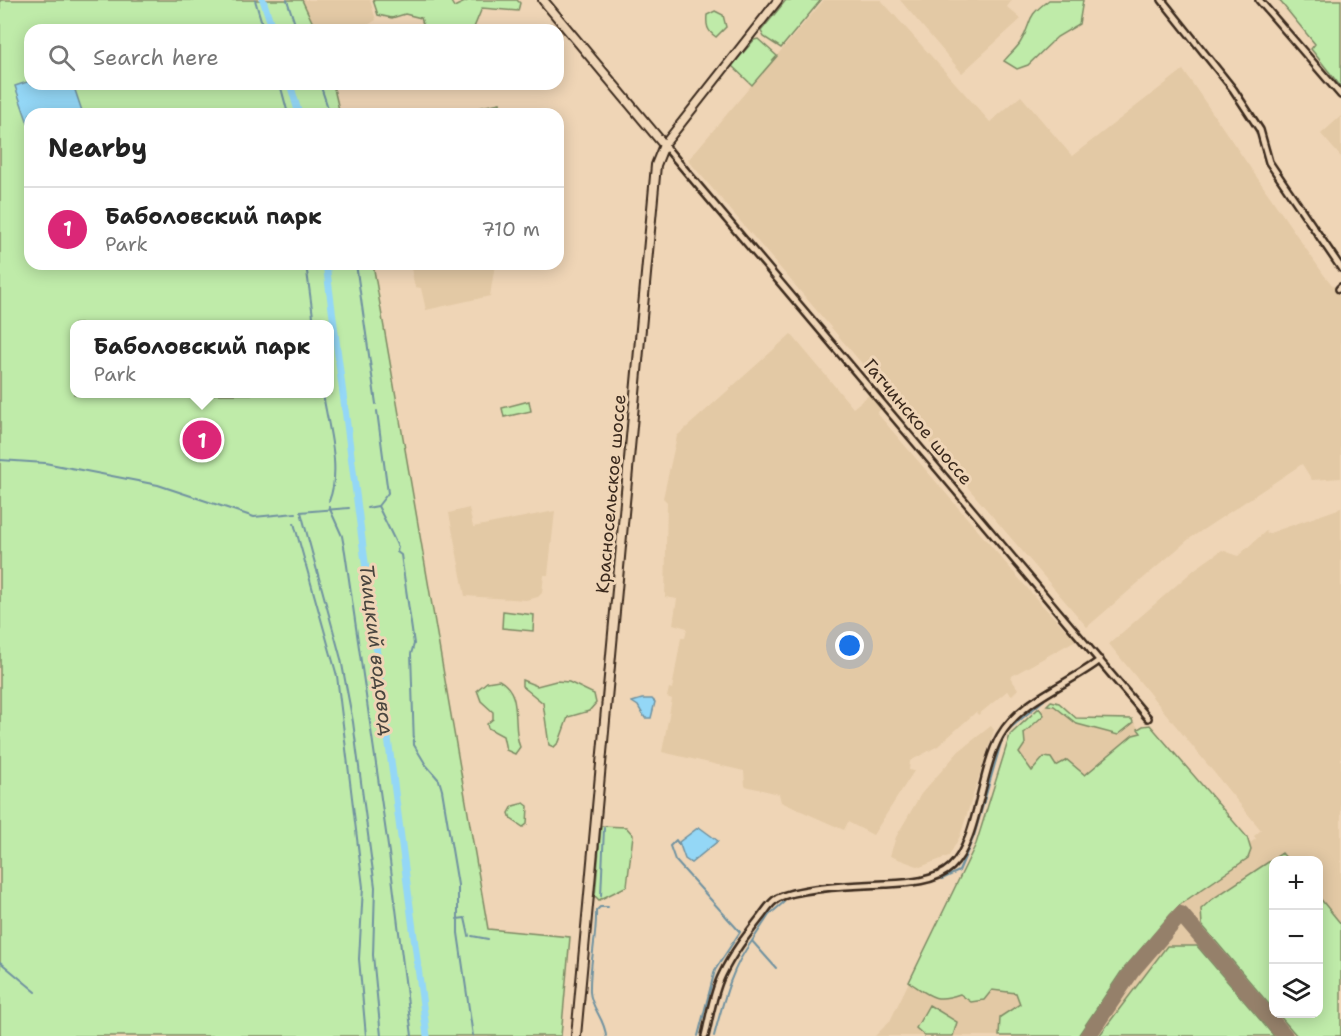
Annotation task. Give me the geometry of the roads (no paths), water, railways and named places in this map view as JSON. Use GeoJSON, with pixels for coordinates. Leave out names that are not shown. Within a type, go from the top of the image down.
{"type":"FeatureCollection","features":[{"type":"Feature","properties":{"kind":"main road"},"geometry":{"type":"LineString","coordinates":[[548,2],[664,145]]}},
{"type":"Feature","properties":{"kind":"main road","name":"Красносельское шоссе"},"geometry":{"type":"LineString","coordinates":[[576,1036],[656,165],[664,145]]}},
{"type":"Feature","properties":{"kind":"street"},"geometry":{"type":"LineString","coordinates":[[664,145],[778,0]]}},
{"type":"Feature","properties":{"kind":"street"},"geometry":{"type":"LineString","coordinates":[[1162,0],[1239,97],[1260,130],[1269,162],[1341,268]]}},
{"type":"Feature","properties":{"kind":"street"},"geometry":{"type":"LineString","coordinates":[[1259,0],[1341,95]]}},
{"type":"Feature","properties":{"kind":"street","name":"Гатчинское шоссе"},"geometry":{"type":"LineString","coordinates":[[664,145],[1148,718]]}},
{"type":"Feature","properties":{"kind":"street"},"geometry":{"type":"LineString","coordinates":[[705,1036],[721,977],[736,949],[774,900],[793,894],[830,889],[914,882],[934,877],[949,869],[966,844],[985,778],[999,738],[1006,726],[1018,713],[1100,660]]}},
{"type":"Feature","properties":{"kind":"water"},"geometry":{"type":"Polygon","coordinates":[[[24,83],[24,90],[75,90],[81,108],[24,108],[24,112],[15,86],[24,83]]]}},
{"type":"Feature","properties":{"kind":"water"},"geometry":{"type":"Polygon","coordinates":[[[652,699],[655,702],[651,718],[645,718],[638,706],[632,702],[652,699]]]}},
{"type":"Feature","properties":{"kind":"water"},"geometry":{"type":"Polygon","coordinates":[[[699,827],[718,841],[691,863],[685,859],[679,842],[699,827]]]}},
{"type":"Feature","properties":{"kind":"waterway"},"geometry":{"type":"LineString","coordinates":[[255,0],[262,24]]}},
{"type":"Feature","properties":{"kind":"waterway","name":"Таицкий водовод"},"geometry":{"type":"LineString","coordinates":[[263,0],[271,24]]}},
{"type":"Feature","properties":{"kind":"waterway"},"geometry":{"type":"LineString","coordinates":[[287,0],[295,24]]}},
{"type":"Feature","properties":{"kind":"waterway"},"geometry":{"type":"LineString","coordinates":[[282,90],[286,108]]}},
{"type":"Feature","properties":{"kind":"waterway","name":"Таицкий водовод"},"geometry":{"type":"LineString","coordinates":[[292,90],[297,108]]}},
{"type":"Feature","properties":{"kind":"waterway"},"geometry":{"type":"LineString","coordinates":[[322,90],[328,108]]}},
{"type":"Feature","properties":{"kind":"waterway"},"geometry":{"type":"LineString","coordinates":[[307,270],[313,320]]}},
{"type":"Feature","properties":{"kind":"waterway","name":"Таицкий водовод"},"geometry":{"type":"LineString","coordinates":[[327,270],[333,320]]}},
{"type":"Feature","properties":{"kind":"waterway"},"geometry":{"type":"LineString","coordinates":[[357,270],[376,404]]}},
{"type":"Feature","properties":{"kind":"waterway","name":"Таицкий водовод"},"geometry":{"type":"LineString","coordinates":[[334,325],[427,1036]]}},
{"type":"Feature","properties":{"kind":"waterway"},"geometry":{"type":"LineString","coordinates":[[324,398],[334,462],[333,489],[329,501]]}},
{"type":"Feature","properties":{"kind":"waterway"},"geometry":{"type":"LineString","coordinates":[[367,508],[378,506],[388,493],[377,411]]}},
{"type":"Feature","properties":{"kind":"waterway"},"geometry":{"type":"LineString","coordinates":[[0,460],[45,463],[158,485],[254,517],[296,513]]}},
{"type":"Feature","properties":{"kind":"waterway"},"geometry":{"type":"LineString","coordinates":[[378,506],[398,547],[397,552],[401,555],[414,644],[411,654],[414,745],[426,765],[439,780],[442,790],[458,885],[458,933],[473,1036]]}},
{"type":"Feature","properties":{"kind":"waterway"},"geometry":{"type":"LineString","coordinates":[[329,507],[342,536],[345,552],[389,853],[412,1036]]}},
{"type":"Feature","properties":{"kind":"waterway"},"geometry":{"type":"LineString","coordinates":[[300,512],[349,508]]}},
{"type":"Feature","properties":{"kind":"waterway"},"geometry":{"type":"LineString","coordinates":[[301,512],[341,659],[353,722],[375,887],[373,955],[381,1036]]}},
{"type":"Feature","properties":{"kind":"waterway"},"geometry":{"type":"LineString","coordinates":[[294,523],[337,676],[363,887],[359,959],[366,1036]]}},
{"type":"Feature","properties":{"kind":"waterway"},"geometry":{"type":"LineString","coordinates":[[942,879],[959,871],[974,836],[1001,743],[1008,730],[1044,700]]}},
{"type":"Feature","properties":{"kind":"waterway"},"geometry":{"type":"LineString","coordinates":[[601,896],[604,828]]}},
{"type":"Feature","properties":{"kind":"waterway"},"geometry":{"type":"LineString","coordinates":[[679,845],[676,840],[670,846],[675,860],[740,932],[715,970],[698,1036]]}},
{"type":"Feature","properties":{"kind":"waterway"},"geometry":{"type":"LineString","coordinates":[[776,968],[752,941],[769,915],[784,902]]}},
{"type":"Feature","properties":{"kind":"waterway"},"geometry":{"type":"LineString","coordinates":[[606,1036],[591,998],[590,982],[596,911],[600,907],[608,907]]}},
{"type":"Feature","properties":{"kind":"waterway"},"geometry":{"type":"LineString","coordinates":[[457,919],[465,918],[469,936]]}},
{"type":"Feature","properties":{"kind":"waterway"},"geometry":{"type":"LineString","coordinates":[[472,936],[488,939]]}},
{"type":"Feature","properties":{"kind":"waterway"},"geometry":{"type":"LineString","coordinates":[[714,1036],[733,974],[752,941]]}},
{"type":"Feature","properties":{"kind":"waterway"},"geometry":{"type":"LineString","coordinates":[[0,962],[36,992]]}},
{"type":"Feature","properties":{"kind":"place","name":"Баболовский парк"},"geometry":{"type":"Point","coordinates":[202,440]}}]}
